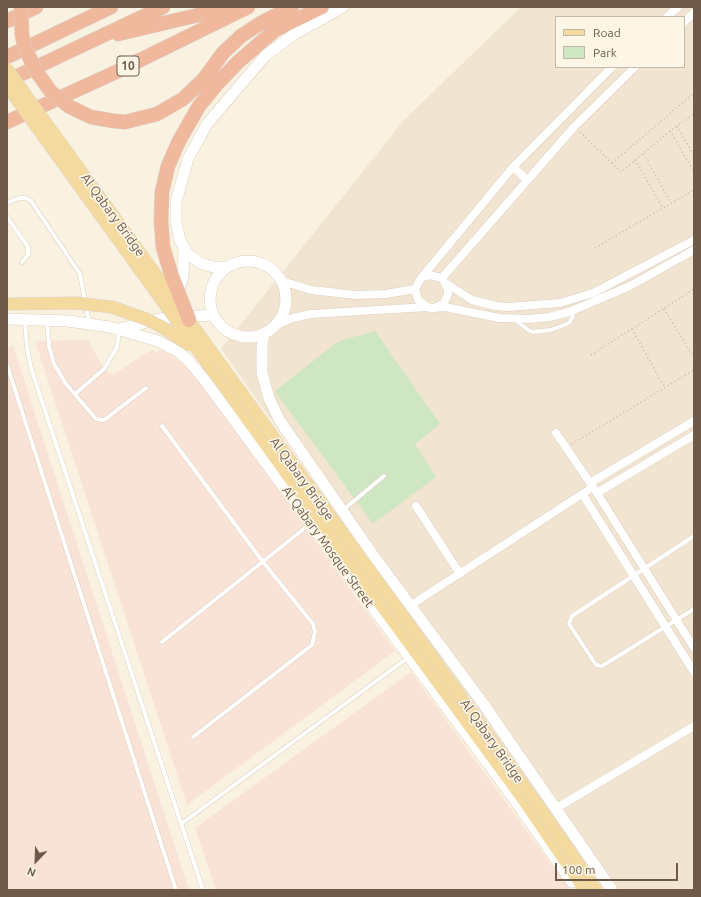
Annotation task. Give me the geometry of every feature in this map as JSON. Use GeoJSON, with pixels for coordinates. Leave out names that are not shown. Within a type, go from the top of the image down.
{"type":"FeatureCollection","features":[{"type":"Feature","properties":{"kind":"highway"},"geometry":{"type":"LineString","coordinates":[[21,7],[22,35],[25,48],[43,82],[70,107],[91,117],[119,122],[148,118],[175,105],[238,62],[275,30],[322,7]]}},
{"type":"Feature","properties":{"kind":"highway"},"geometry":{"type":"LineString","coordinates":[[7,21],[36,7]]}},
{"type":"Feature","properties":{"kind":"highway"},"geometry":{"type":"LineString","coordinates":[[7,57],[111,7]]}},
{"type":"Feature","properties":{"kind":"highway"},"geometry":{"type":"LineString","coordinates":[[7,81],[163,7]]}},
{"type":"Feature","properties":{"kind":"highway"},"geometry":{"type":"LineString","coordinates":[[89,42],[232,7]]}},
{"type":"Feature","properties":{"kind":"highway","name":"10"},"geometry":{"type":"LineString","coordinates":[[7,122],[116,72],[248,7]]}},
{"type":"Feature","properties":{"kind":"highway"},"geometry":{"type":"LineString","coordinates":[[189,320],[171,274],[164,247],[160,220],[162,192],[168,166],[179,141],[199,106],[224,53],[241,36],[261,23],[292,7]]}},
{"type":"Feature","properties":{"kind":"main road","name":"Al Qabary Bridge"},"geometry":{"type":"LineString","coordinates":[[7,69],[414,630],[596,890]]}},
{"type":"Feature","properties":{"kind":"main road","name":"Al Qabary Bridge"},"geometry":{"type":"LineString","coordinates":[[7,86],[357,572],[523,799],[585,890]]}},
{"type":"Feature","properties":{"kind":"main road"},"geometry":{"type":"LineString","coordinates":[[7,304],[94,304],[129,312],[152,321],[178,336],[205,360]]}},
{"type":"Feature","properties":{"kind":"street"},"geometry":{"type":"LineString","coordinates":[[164,318],[174,303],[181,286],[184,267],[184,249],[176,222],[176,202],[188,159],[204,130],[256,64],[273,48],[343,7]]}},
{"type":"Feature","properties":{"kind":"street"},"geometry":{"type":"LineString","coordinates":[[667,16],[678,7]]}},
{"type":"Feature","properties":{"kind":"street"},"geometry":{"type":"LineString","coordinates":[[685,21],[694,13]]}},
{"type":"Feature","properties":{"kind":"street"},"geometry":{"type":"LineString","coordinates":[[444,281],[448,294],[447,299],[440,306],[431,308],[418,300],[415,289],[421,278],[512,167],[611,68]]}},
{"type":"Feature","properties":{"kind":"street"},"geometry":{"type":"LineString","coordinates":[[444,281],[526,179],[574,127],[634,68]]}},
{"type":"Feature","properties":{"kind":"street"},"geometry":{"type":"LineString","coordinates":[[512,167],[526,179]]}},
{"type":"Feature","properties":{"kind":"street"},"geometry":{"type":"LineString","coordinates":[[421,278],[429,275],[444,281],[472,300],[496,306],[508,307],[560,303],[598,290],[694,240]]}},
{"type":"Feature","properties":{"kind":"street"},"geometry":{"type":"LineString","coordinates":[[184,249],[200,263],[213,267],[227,267],[242,261],[258,262],[272,269],[282,281],[286,296],[284,312],[276,325]]}},
{"type":"Feature","properties":{"kind":"street"},"geometry":{"type":"LineString","coordinates":[[227,267],[216,278],[210,292],[213,315],[222,327],[235,335],[249,338],[264,334],[276,325],[293,318],[311,314],[445,307],[489,317],[514,319],[549,317],[572,311],[630,286],[694,250]]}},
{"type":"Feature","properties":{"kind":"street"},"geometry":{"type":"LineString","coordinates":[[282,281],[311,290],[356,295],[386,294],[415,289]]}},
{"type":"Feature","properties":{"kind":"street"},"geometry":{"type":"LineString","coordinates":[[119,329],[164,318],[213,315]]}},
{"type":"Feature","properties":{"kind":"street","name":"Al Qabary Mosque Street"},"geometry":{"type":"LineString","coordinates":[[7,320],[47,320],[89,324],[119,329],[158,341],[174,349],[187,359],[203,378],[512,796],[578,890]]}},
{"type":"Feature","properties":{"kind":"street"},"geometry":{"type":"LineString","coordinates":[[264,334],[262,347],[262,373],[273,410],[286,431],[410,605],[482,702],[612,890]]}},
{"type":"Feature","properties":{"kind":"street"},"geometry":{"type":"LineString","coordinates":[[410,605],[583,495],[694,421]]}},
{"type":"Feature","properties":{"kind":"street"},"geometry":{"type":"LineString","coordinates":[[556,433],[593,487],[643,569],[694,648]]}},
{"type":"Feature","properties":{"kind":"street"},"geometry":{"type":"LineString","coordinates":[[593,487],[694,435]]}},
{"type":"Feature","properties":{"kind":"street"},"geometry":{"type":"LineString","coordinates":[[583,495],[694,672]]}},
{"type":"Feature","properties":{"kind":"street"},"geometry":{"type":"LineString","coordinates":[[416,506],[460,574]]}},
{"type":"Feature","properties":{"kind":"street"},"geometry":{"type":"LineString","coordinates":[[555,809],[694,726]]}},
{"type":"Feature","properties":{"kind":"lane"},"geometry":{"type":"LineString","coordinates":[[7,203],[19,198],[26,198],[30,201],[80,274],[89,324]]}},
{"type":"Feature","properties":{"kind":"lane"},"geometry":{"type":"LineString","coordinates":[[7,217],[28,247],[28,255],[22,262]]}},
{"type":"Feature","properties":{"kind":"lane"},"geometry":{"type":"LineString","coordinates":[[514,319],[528,330],[539,332],[551,330],[569,323],[573,316],[572,311]]}},
{"type":"Feature","properties":{"kind":"lane"},"geometry":{"type":"LineString","coordinates":[[24,319],[31,368],[202,890]]}},
{"type":"Feature","properties":{"kind":"lane"},"geometry":{"type":"LineString","coordinates":[[47,320],[50,355],[59,373],[96,419],[100,421],[104,420],[146,388]]}},
{"type":"Feature","properties":{"kind":"lane"},"geometry":{"type":"LineString","coordinates":[[75,394],[104,369],[117,347],[119,329]]}},
{"type":"Feature","properties":{"kind":"lane"},"geometry":{"type":"LineString","coordinates":[[7,365],[176,890]]}},
{"type":"Feature","properties":{"kind":"lane"},"geometry":{"type":"LineString","coordinates":[[162,426],[263,562],[313,624],[315,638],[312,645],[194,737]]}},
{"type":"Feature","properties":{"kind":"lane"},"geometry":{"type":"LineString","coordinates":[[343,510],[384,476]]}},
{"type":"Feature","properties":{"kind":"lane"},"geometry":{"type":"LineString","coordinates":[[162,642],[311,524]]}},
{"type":"Feature","properties":{"kind":"lane"},"geometry":{"type":"LineString","coordinates":[[694,536],[572,616],[569,624],[594,663],[599,666],[694,609]]}},
{"type":"Feature","properties":{"kind":"lane"},"geometry":{"type":"LineString","coordinates":[[181,824],[409,657]]}},
{"type":"Feature","properties":{"kind":"path"},"geometry":{"type":"LineString","coordinates":[[612,163],[694,94]]}},
{"type":"Feature","properties":{"kind":"path"},"geometry":{"type":"LineString","coordinates":[[574,127],[621,172],[670,131],[694,114]]}},
{"type":"Feature","properties":{"kind":"path"},"geometry":{"type":"LineString","coordinates":[[677,126],[694,156]]}},
{"type":"Feature","properties":{"kind":"path"},"geometry":{"type":"LineString","coordinates":[[670,131],[694,172]]}},
{"type":"Feature","properties":{"kind":"path"},"geometry":{"type":"LineString","coordinates":[[643,154],[671,203]]}},
{"type":"Feature","properties":{"kind":"path"},"geometry":{"type":"LineString","coordinates":[[635,160],[663,208]]}},
{"type":"Feature","properties":{"kind":"path"},"geometry":{"type":"LineString","coordinates":[[595,248],[694,190]]}},
{"type":"Feature","properties":{"kind":"path"},"geometry":{"type":"LineString","coordinates":[[590,355],[694,289]]}},
{"type":"Feature","properties":{"kind":"path"},"geometry":{"type":"LineString","coordinates":[[664,309],[694,358]]}},
{"type":"Feature","properties":{"kind":"path"},"geometry":{"type":"LineString","coordinates":[[632,329],[665,388]]}},
{"type":"Feature","properties":{"kind":"path"},"geometry":{"type":"LineString","coordinates":[[565,448],[694,370]]}},
{"type":"Feature","properties":{"kind":"shaded area"},"geometry":{"type":"Polygon","coordinates":[[[521,7],[694,7],[694,890],[605,890],[221,349],[404,120],[521,7]]]}},
{"type":"Feature","properties":{"kind":"shaded area"},"geometry":{"type":"Polygon","coordinates":[[[88,340],[104,369],[113,375],[152,349],[156,353],[161,350],[180,361],[192,371],[395,651],[187,805],[35,341],[88,340]]]}},
{"type":"Feature","properties":{"kind":"shaded area"},"geometry":{"type":"Polygon","coordinates":[[[13,346],[189,890],[7,890],[7,348],[13,346]]]}},
{"type":"Feature","properties":{"kind":"shaded area"},"geometry":{"type":"Polygon","coordinates":[[[411,672],[570,890],[216,890],[195,828],[411,672]]]}},
{"type":"Feature","properties":{"kind":"green space"},"geometry":{"type":"Polygon","coordinates":[[[375,331],[440,424],[415,444],[436,477],[373,524],[275,391],[339,341],[375,331]]]}}]}
